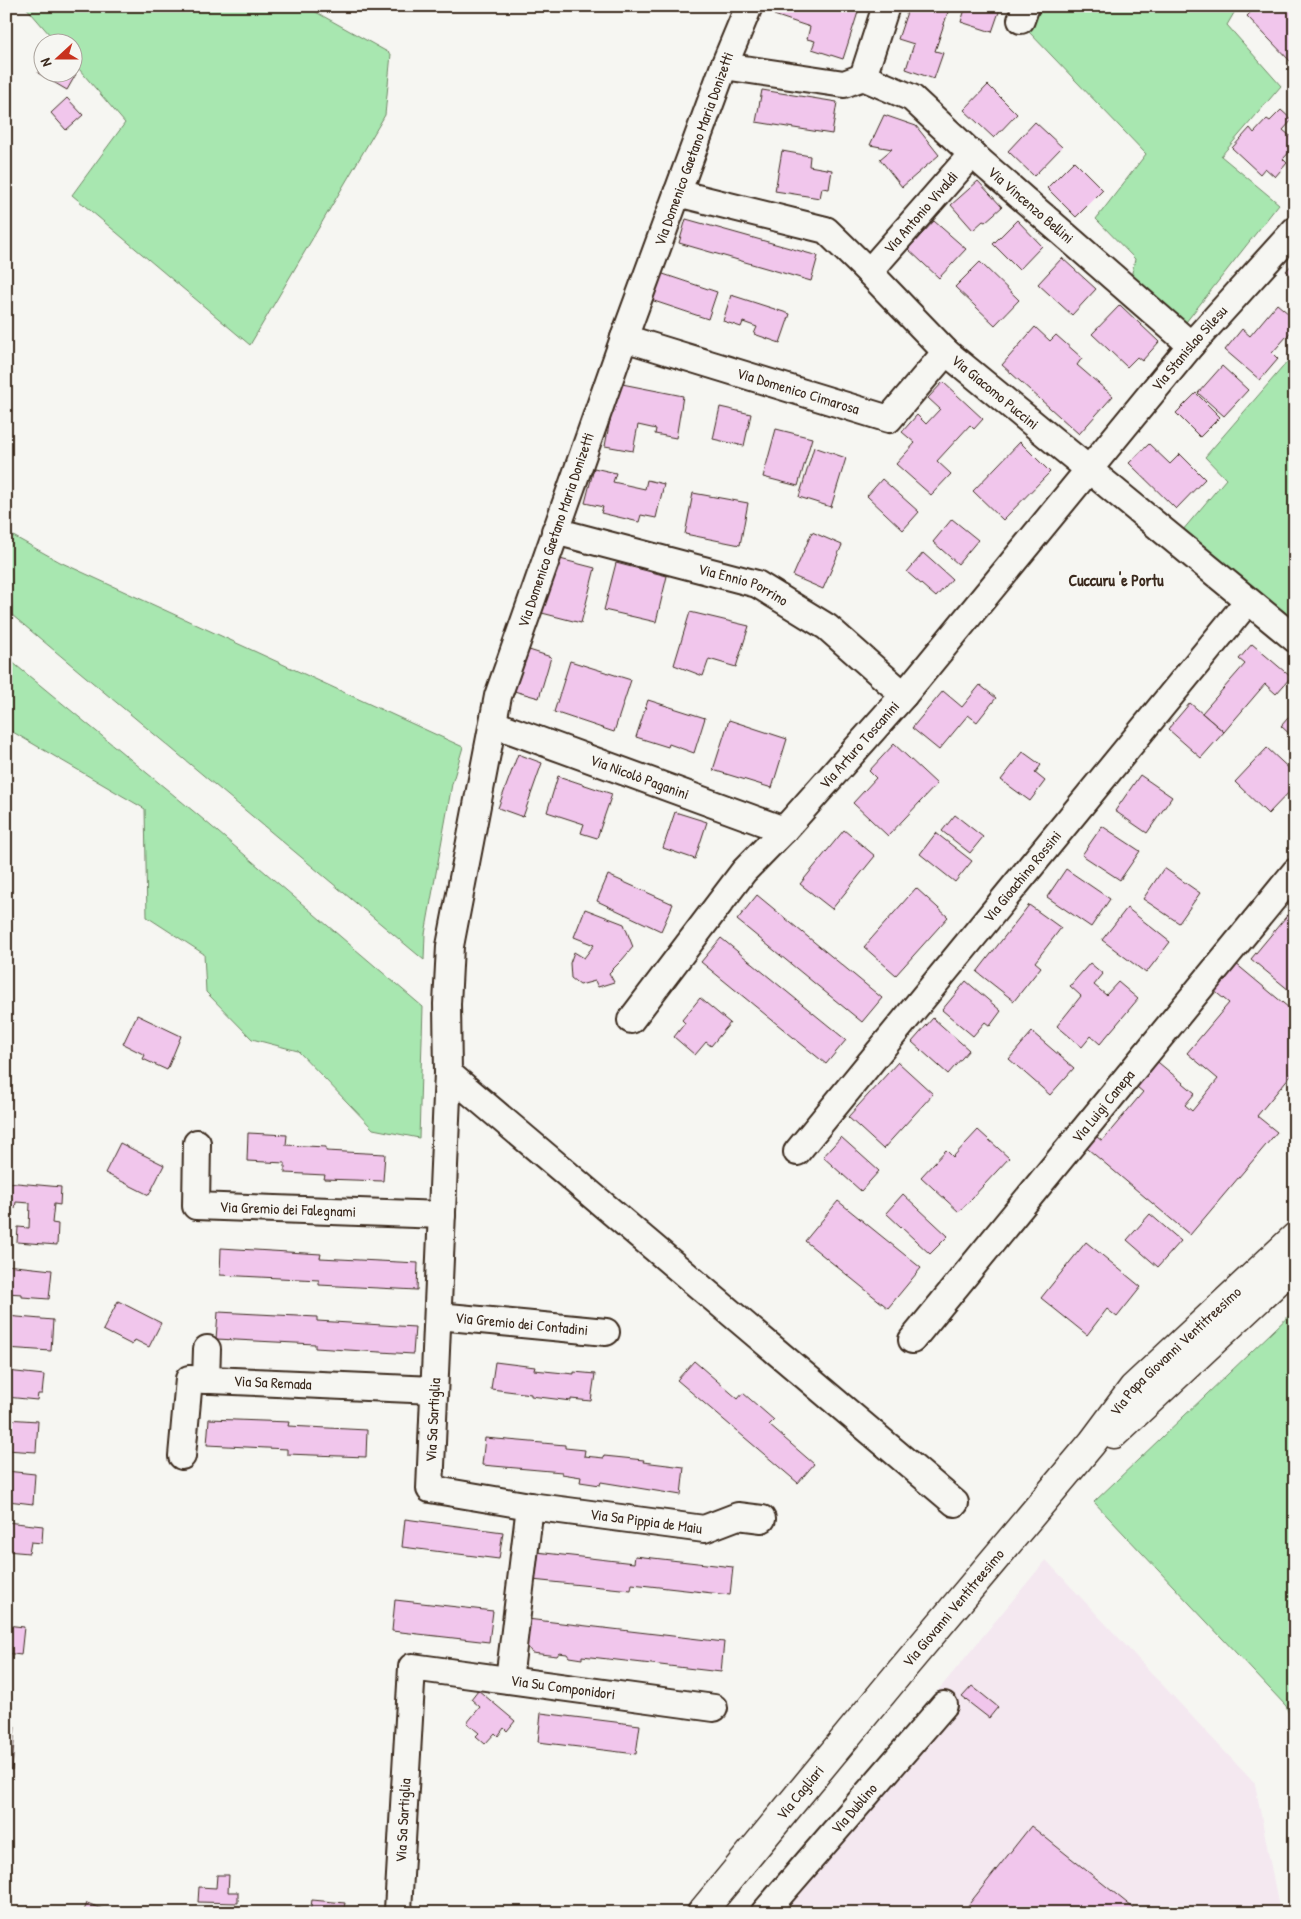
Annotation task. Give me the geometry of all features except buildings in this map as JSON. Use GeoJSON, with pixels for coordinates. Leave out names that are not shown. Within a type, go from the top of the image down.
{"type":"FeatureCollection","features":[{"type":"Feature","properties":{"kind":"main road","name":"Via Papa Giovanni Ventitreesimo"},"geometry":{"type":"LineString","coordinates":[[1009,1542],[1092,1443],[1133,1388],[1295,1237]]}},
{"type":"Feature","properties":{"kind":"main road","name":"Via Papa Giovanni Ventitreesimo"},"geometry":{"type":"LineString","coordinates":[[1066,1472],[1116,1433],[1295,1265]]}},
{"type":"Feature","properties":{"kind":"main road","name":"Via Giovanni Ventitreesimo"},"geometry":{"type":"LineString","coordinates":[[899,1673],[1009,1542]]}},
{"type":"Feature","properties":{"kind":"main road","name":"Via Cagliari"},"geometry":{"type":"LineString","coordinates":[[701,1913],[899,1673]]}},
{"type":"Feature","properties":{"kind":"street","name":"Via Domenico Gaetano Maria Donizetti"},"geometry":{"type":"LineString","coordinates":[[448,1074],[447,1004],[450,946],[498,696],[555,531],[677,192],[724,66],[749,6]]}},
{"type":"Feature","properties":{"kind":"street"},"geometry":{"type":"LineString","coordinates":[[724,66],[844,84],[863,77],[886,6]]}},
{"type":"Feature","properties":{"kind":"street","name":"Via Vincenzo Bellini"},"geometry":{"type":"LineString","coordinates":[[863,77],[912,98],[972,154],[1191,345]]}},
{"type":"Feature","properties":{"kind":"street","name":"Via Antonio Vivaldi"},"geometry":{"type":"LineString","coordinates":[[869,272],[972,154]]}},
{"type":"Feature","properties":{"kind":"street","name":"Via Giacomo Puccini"},"geometry":{"type":"LineString","coordinates":[[677,192],[826,230],[946,352],[1295,639]]}},
{"type":"Feature","properties":{"kind":"street","name":"Via Stanislao Silesu"},"geometry":{"type":"LineString","coordinates":[[1089,470],[1191,345],[1295,230]]}},
{"type":"Feature","properties":{"kind":"street","name":"Via Domenico Cimarosa"},"geometry":{"type":"LineString","coordinates":[[624,338],[890,419],[946,352]]}},
{"type":"Feature","properties":{"kind":"street","name":"Via Arturo Toscanini"},"geometry":{"type":"LineString","coordinates":[[631,1020],[744,871],[784,830],[904,694],[1089,470]]}},
{"type":"Feature","properties":{"kind":"street","name":"Via Ennio Porrino"},"geometry":{"type":"LineString","coordinates":[[555,531],[757,584],[827,627],[904,694]]}},
{"type":"Feature","properties":{"kind":"street","name":"Via Gioachino Rossini"},"geometry":{"type":"LineString","coordinates":[[797,1152],[1248,600]]}},
{"type":"Feature","properties":{"kind":"street","name":"Via Nicolò Paganini"},"geometry":{"type":"LineString","coordinates":[[494,724],[784,830]]}},
{"type":"Feature","properties":{"kind":"street","name":"Via Luigi Canepa"},"geometry":{"type":"LineString","coordinates":[[912,1340],[1295,872]]}},
{"type":"Feature","properties":{"kind":"street"},"geometry":{"type":"LineString","coordinates":[[448,1074],[955,1502]]}},
{"type":"Feature","properties":{"kind":"street","name":"Via Sa Sartiglia"},"geometry":{"type":"LineString","coordinates":[[448,1074],[430,1489],[530,1506]]}},
{"type":"Feature","properties":{"kind":"street","name":"Via Gremio dei Falegnami"},"geometry":{"type":"LineString","coordinates":[[197,1143],[196,1206],[442,1215]]}},
{"type":"Feature","properties":{"kind":"street","name":"Via Gremio dei Contadini"},"geometry":{"type":"LineString","coordinates":[[438,1316],[606,1332]]}},
{"type":"Feature","properties":{"kind":"street"},"geometry":{"type":"LineString","coordinates":[[206,1380],[207,1349]]}},
{"type":"Feature","properties":{"kind":"street","name":"Via Sa Remada"},"geometry":{"type":"LineString","coordinates":[[182,1456],[189,1379],[434,1390]]}},
{"type":"Feature","properties":{"kind":"street"},"geometry":{"type":"LineString","coordinates":[[509,1680],[530,1506]]}},
{"type":"Feature","properties":{"kind":"street","name":"Via Sa Pippia de Maiu"},"geometry":{"type":"LineString","coordinates":[[530,1506],[704,1529],[738,1516],[762,1519]]}},
{"type":"Feature","properties":{"kind":"street","name":"Via Sa Sartiglia"},"geometry":{"type":"LineString","coordinates":[[401,1913],[398,1910],[412,1667]]}},
{"type":"Feature","properties":{"kind":"street","name":"Via Su Componidori"},"geometry":{"type":"LineString","coordinates":[[412,1667],[714,1708]]}},
{"type":"Feature","properties":{"kind":"street","name":"Via Dublino"},"geometry":{"type":"LineString","coordinates":[[764,1913],[944,1705]]}},
{"type":"Feature","properties":{"kind":"shaded area"},"geometry":{"type":"Polygon","coordinates":[[[1046,1560],[1255,1784],[1280,1913],[754,1913],[1046,1560]]]}},
{"type":"Feature","properties":{"kind":"green space"},"geometry":{"type":"Polygon","coordinates":[[[25,6],[305,6],[391,54],[385,115],[250,345],[72,195],[125,123],[82,73],[82,32],[47,32],[25,6]]]}},
{"type":"Feature","properties":{"kind":"green space"},"geometry":{"type":"Polygon","coordinates":[[[1038,6],[1238,6],[1227,25],[1281,86],[1221,156],[1279,204],[1186,322],[1131,277],[1135,259],[1096,219],[1146,154],[1029,32],[1038,6]]]}},
{"type":"Feature","properties":{"kind":"green space"},"geometry":{"type":"Polygon","coordinates":[[[1295,353],[1295,626],[1182,531],[1226,479],[1205,457],[1295,353]]]}},
{"type":"Feature","properties":{"kind":"green space"},"geometry":{"type":"Polygon","coordinates":[[[6,532],[60,562],[463,747],[452,784],[425,934],[424,960],[6,610],[6,532]]]}},
{"type":"Feature","properties":{"kind":"green space"},"geometry":{"type":"Polygon","coordinates":[[[6,657],[198,815],[423,1007],[419,1138],[373,1129],[298,1051],[252,1039],[206,992],[204,954],[147,917],[145,809],[6,728],[6,657]]]}},
{"type":"Feature","properties":{"kind":"green space"},"geometry":{"type":"Polygon","coordinates":[[[1295,1310],[1295,1731],[1286,1706],[1094,1502],[1295,1310]]]}},
{"type":"Feature","properties":{"kind":"district","name":"Cuccuru 'e Portu"},"geometry":{"type":"Point","coordinates":[1116,580]}}]}
